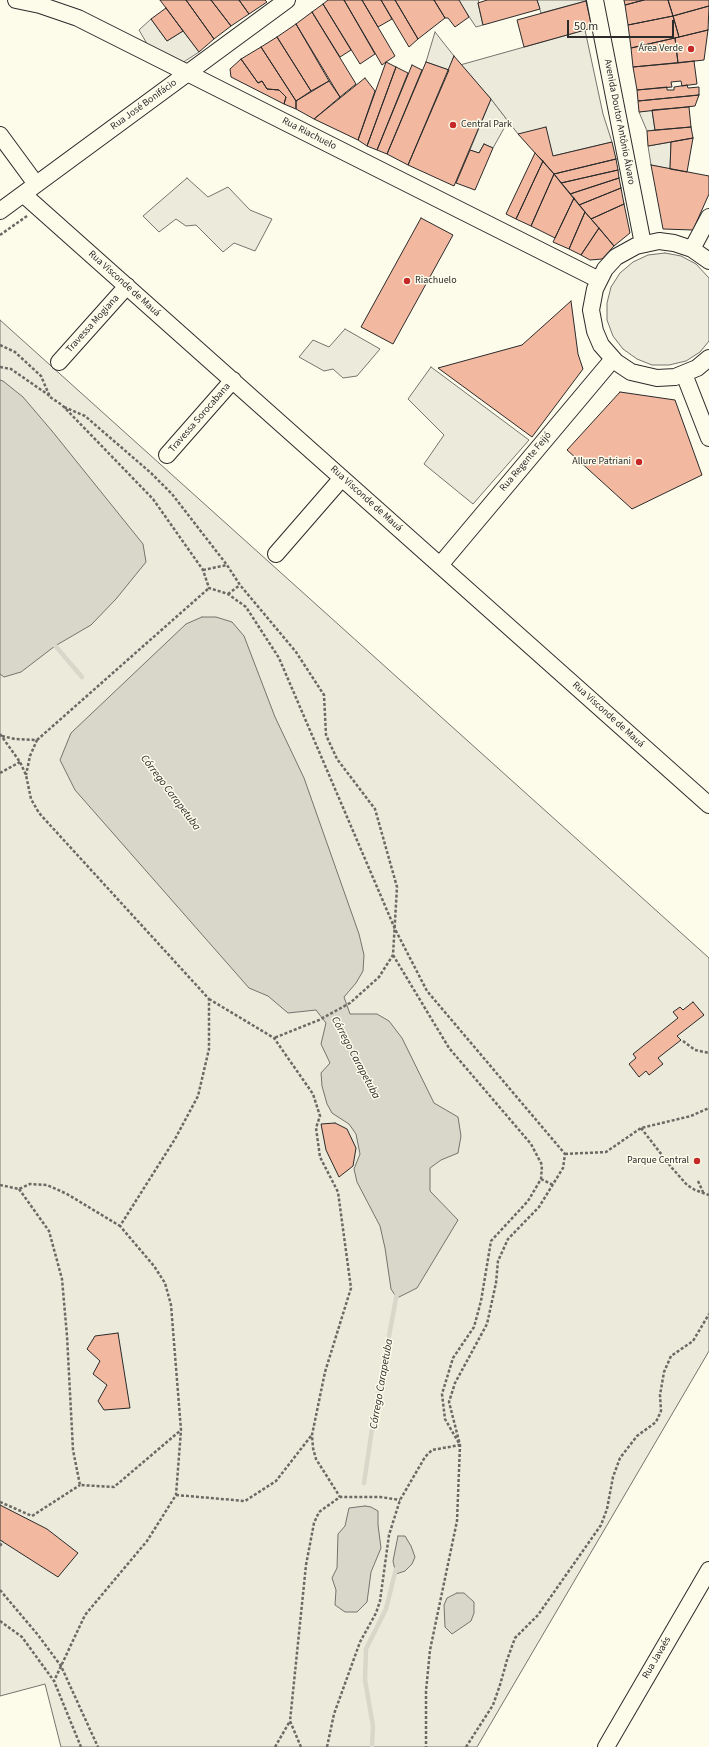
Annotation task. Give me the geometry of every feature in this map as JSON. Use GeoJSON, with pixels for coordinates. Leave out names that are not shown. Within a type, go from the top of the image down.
{"type":"FeatureCollection","features":[{"type":"Feature","properties":{"kind":"street","name":"Rua Riachuelo"},"geometry":{"type":"LineString","coordinates":[[16,0],[40,5],[78,18],[598,280]]}},
{"type":"Feature","properties":{"kind":"street","name":"Rua José Bonifácio"},"geometry":{"type":"LineString","coordinates":[[0,211],[288,0]]}},
{"type":"Feature","properties":{"kind":"street","name":"Avenida Doutor Antônio Álvaro"},"geometry":{"type":"LineString","coordinates":[[595,0],[643,244]]}},
{"type":"Feature","properties":{"kind":"street"},"geometry":{"type":"LineString","coordinates":[[0,135],[36,184]]}},
{"type":"Feature","properties":{"kind":"street","name":"Rua Visconde de Mauá"},"geometry":{"type":"LineString","coordinates":[[23,194],[709,805]]}},
{"type":"Feature","properties":{"kind":"street"},"geometry":{"type":"LineString","coordinates":[[692,249],[709,217]]}},
{"type":"Feature","properties":{"kind":"street"},"geometry":{"type":"LineString","coordinates":[[709,261],[692,249],[667,242],[643,244],[629,249],[616,258],[605,269],[598,280],[593,296],[592,317],[598,338],[613,359],[631,372],[648,377],[666,378],[684,374],[697,368],[709,358]]}},
{"type":"Feature","properties":{"kind":"street","name":"Travessa Mogiana"},"geometry":{"type":"LineString","coordinates":[[59,362],[126,286]]}},
{"type":"Feature","properties":{"kind":"street","name":"Rua Regente Feijó"},"geometry":{"type":"LineString","coordinates":[[440,565],[613,359]]}},
{"type":"Feature","properties":{"kind":"street"},"geometry":{"type":"LineString","coordinates":[[684,374],[709,438]]}},
{"type":"Feature","properties":{"kind":"street","name":"Travessa Sorocabana"},"geometry":{"type":"LineString","coordinates":[[167,455],[233,380]]}},
{"type":"Feature","properties":{"kind":"street"},"geometry":{"type":"LineString","coordinates":[[276,554],[342,478]]}},
{"type":"Feature","properties":{"kind":"street","name":"Rua Javaés"},"geometry":{"type":"LineString","coordinates":[[606,1747],[709,1570]]}},
{"type":"Feature","properties":{"kind":"path"},"geometry":{"type":"LineString","coordinates":[[0,235],[39,207]]}},
{"type":"Feature","properties":{"kind":"path"},"geometry":{"type":"LineString","coordinates":[[0,345],[15,352],[42,376],[50,397]]}},
{"type":"Feature","properties":{"kind":"path"},"geometry":{"type":"LineString","coordinates":[[0,367],[11,369],[62,405],[85,416],[151,473],[187,512],[227,565],[240,585],[296,652],[324,695],[326,736],[336,759],[375,808],[397,888],[393,955],[379,977],[350,1003],[319,1020],[274,1038]]}},
{"type":"Feature","properties":{"kind":"path"},"geometry":{"type":"LineString","coordinates":[[62,405],[153,499],[203,570],[209,588]]}},
{"type":"Feature","properties":{"kind":"path"},"geometry":{"type":"LineString","coordinates":[[203,570],[227,565]]}},
{"type":"Feature","properties":{"kind":"path"},"geometry":{"type":"LineString","coordinates":[[228,594],[240,585]]}},
{"type":"Feature","properties":{"kind":"path"},"geometry":{"type":"LineString","coordinates":[[209,588],[228,594],[246,607],[279,658],[395,929],[427,991],[565,1154],[563,1168],[539,1207],[508,1238],[498,1261],[496,1283],[487,1324],[456,1383],[449,1402],[460,1445],[457,1521],[430,1650],[426,1691],[426,1747]]}},
{"type":"Feature","properties":{"kind":"path"},"geometry":{"type":"LineString","coordinates":[[26,775],[30,756],[38,740],[209,588]]}},
{"type":"Feature","properties":{"kind":"path"},"geometry":{"type":"LineString","coordinates":[[1,735],[15,739],[38,740]]}},
{"type":"Feature","properties":{"kind":"path"},"geometry":{"type":"LineString","coordinates":[[1,735],[20,762],[26,775],[31,798],[39,813],[209,999],[274,1038],[313,1094],[320,1116],[316,1128],[320,1157],[338,1192],[351,1288],[325,1372],[312,1435],[316,1459],[340,1497]]}},
{"type":"Feature","properties":{"kind":"path"},"geometry":{"type":"LineString","coordinates":[[0,773],[20,762]]}},
{"type":"Feature","properties":{"kind":"path"},"geometry":{"type":"LineString","coordinates":[[393,955],[449,1048],[531,1144],[542,1165],[541,1179],[528,1201],[490,1241],[481,1302],[474,1327],[453,1358],[442,1394],[445,1419],[460,1445]]}},
{"type":"Feature","properties":{"kind":"path"},"geometry":{"type":"LineString","coordinates":[[120,1226],[175,1139],[198,1096],[209,1049],[209,999]]}},
{"type":"Feature","properties":{"kind":"path"},"geometry":{"type":"LineString","coordinates":[[683,1041],[695,1050],[709,1053]]}},
{"type":"Feature","properties":{"kind":"path"},"geometry":{"type":"LineString","coordinates":[[565,1154],[606,1152],[641,1128],[691,1116],[709,1108]]}},
{"type":"Feature","properties":{"kind":"path"},"geometry":{"type":"LineString","coordinates":[[641,1128],[687,1185],[703,1193],[709,1194]]}},
{"type":"Feature","properties":{"kind":"path"},"geometry":{"type":"LineString","coordinates":[[541,1179],[553,1185]]}},
{"type":"Feature","properties":{"kind":"path"},"geometry":{"type":"LineString","coordinates":[[698,1181],[703,1193]]}},
{"type":"Feature","properties":{"kind":"path"},"geometry":{"type":"LineString","coordinates":[[0,1185],[19,1189],[30,1184],[47,1185],[67,1194],[120,1226],[154,1266],[165,1283],[171,1305],[180,1430],[176,1495],[147,1541],[85,1615],[54,1681]]}},
{"type":"Feature","properties":{"kind":"path"},"geometry":{"type":"LineString","coordinates":[[19,1189],[49,1231],[62,1279],[67,1336],[73,1450],[80,1485]]}},
{"type":"Feature","properties":{"kind":"path"},"geometry":{"type":"LineString","coordinates":[[466,1747],[493,1705],[506,1660],[515,1638],[538,1615],[602,1525],[607,1509],[613,1477],[620,1458],[636,1436],[656,1422],[661,1411],[660,1395],[664,1372],[671,1356],[693,1341],[709,1314]]}},
{"type":"Feature","properties":{"kind":"path"},"geometry":{"type":"LineString","coordinates":[[0,1502],[32,1516],[80,1485],[114,1487],[180,1430]]}},
{"type":"Feature","properties":{"kind":"path"},"geometry":{"type":"LineString","coordinates":[[176,1495],[244,1501],[276,1481],[312,1435]]}},
{"type":"Feature","properties":{"kind":"path"},"geometry":{"type":"LineString","coordinates":[[326,1747],[334,1714],[360,1642],[376,1613],[380,1601],[389,1535],[400,1500],[428,1453],[432,1450],[460,1445]]}},
{"type":"Feature","properties":{"kind":"path"},"geometry":{"type":"LineString","coordinates":[[275,1747],[290,1721],[306,1566],[314,1523],[319,1512],[340,1497],[380,1497],[400,1500]]}},
{"type":"Feature","properties":{"kind":"path"},"geometry":{"type":"LineString","coordinates":[[0,1546],[3,1541]]}},
{"type":"Feature","properties":{"kind":"path"},"geometry":{"type":"LineString","coordinates":[[0,1590],[38,1635],[60,1666],[98,1747]]}},
{"type":"Feature","properties":{"kind":"path"},"geometry":{"type":"LineString","coordinates":[[0,1621],[22,1637],[54,1681],[81,1747]]}},
{"type":"Feature","properties":{"kind":"path"},"geometry":{"type":"LineString","coordinates":[[290,1721],[301,1747]]}},
{"type":"Feature","properties":{"kind":"shaded area"},"geometry":{"type":"Polygon","coordinates":[[[458,0],[479,0],[478,3],[483,25],[476,27],[458,0]]]}},
{"type":"Feature","properties":{"kind":"shaded area"},"geometry":{"type":"Polygon","coordinates":[[[537,0],[586,0],[586,1],[541,13],[537,0]]]}},
{"type":"Feature","properties":{"kind":"shaded area"},"geometry":{"type":"Polygon","coordinates":[[[151,19],[167,41],[183,31],[199,52],[179,65],[150,49],[139,30],[151,19]]]}},
{"type":"Feature","properties":{"kind":"shaded area"},"geometry":{"type":"Polygon","coordinates":[[[585,30],[603,114],[612,142],[553,156],[518,134],[491,99],[460,65],[585,30]]]}},
{"type":"Feature","properties":{"kind":"shaded area"},"geometry":{"type":"Polygon","coordinates":[[[435,32],[454,56],[449,70],[426,62],[435,32]]]}},
{"type":"Feature","properties":{"kind":"shaded area"},"geometry":{"type":"Polygon","coordinates":[[[491,99],[508,121],[493,148],[484,144],[479,153],[470,150],[491,99]]]}},
{"type":"Feature","properties":{"kind":"shaded area"},"geometry":{"type":"Polygon","coordinates":[[[652,110],[655,130],[647,131],[639,112],[652,110]]]}},
{"type":"Feature","properties":{"kind":"shaded area"},"geometry":{"type":"Polygon","coordinates":[[[671,142],[670,169],[651,165],[648,146],[671,142]]]}},
{"type":"Feature","properties":{"kind":"shaded area"},"geometry":{"type":"Polygon","coordinates":[[[187,178],[208,197],[228,187],[250,210],[272,219],[255,251],[234,243],[223,252],[196,225],[186,226],[176,219],[159,232],[143,216],[187,178]]]}},
{"type":"Feature","properties":{"kind":"shaded area"},"geometry":{"type":"Polygon","coordinates":[[[665,253],[681,256],[696,264],[709,278],[709,341],[700,352],[686,361],[669,365],[652,365],[637,359],[623,349],[613,336],[607,320],[607,303],[611,287],[620,273],[633,262],[648,255],[665,253]]]}},
{"type":"Feature","properties":{"kind":"shaded area","name":"Parque Central"},"geometry":{"type":"Polygon","coordinates":[[[0,320],[709,958],[709,1351],[477,1747],[61,1747],[45,1684],[0,1696],[0,320]]]}},
{"type":"Feature","properties":{"kind":"shaded area"},"geometry":{"type":"Polygon","coordinates":[[[345,329],[380,349],[357,376],[343,378],[333,369],[324,371],[299,357],[313,340],[329,347],[345,329]]]}},
{"type":"Feature","properties":{"kind":"shaded area"},"geometry":{"type":"Polygon","coordinates":[[[431,367],[529,440],[473,504],[424,464],[444,435],[408,399],[431,367]]]}},
{"type":"Feature","properties":{"kind":"water"},"geometry":{"type":"Polygon","coordinates":[[[0,380],[23,397],[143,544],[146,562],[116,599],[91,625],[55,646],[21,672],[4,677],[0,674],[0,380]]]}},
{"type":"Feature","properties":{"kind":"water"},"geometry":{"type":"Polygon","coordinates":[[[202,617],[216,617],[232,622],[244,636],[275,717],[304,778],[359,934],[364,955],[363,971],[356,983],[344,997],[350,1014],[377,1014],[389,1021],[402,1038],[434,1103],[458,1117],[461,1136],[458,1153],[441,1160],[430,1168],[430,1191],[458,1220],[417,1288],[397,1298],[391,1289],[380,1226],[357,1182],[354,1169],[360,1154],[356,1134],[349,1124],[332,1113],[327,1104],[322,1086],[321,1073],[330,1063],[321,1044],[326,1023],[316,1010],[288,1013],[268,996],[249,988],[75,790],[60,760],[71,733],[186,624],[202,617]]]}},
{"type":"Feature","properties":{"kind":"water"},"geometry":{"type":"Polygon","coordinates":[[[365,1506],[371,1507],[378,1511],[381,1548],[371,1572],[367,1602],[357,1612],[345,1612],[335,1605],[336,1590],[332,1578],[337,1568],[338,1534],[345,1526],[349,1508],[365,1506]]]}},
{"type":"Feature","properties":{"kind":"water"},"geometry":{"type":"Polygon","coordinates":[[[398,1536],[405,1536],[415,1557],[412,1564],[405,1571],[396,1574],[393,1561],[398,1536]]]}},
{"type":"Feature","properties":{"kind":"water"},"geometry":{"type":"Polygon","coordinates":[[[457,1593],[464,1593],[474,1602],[474,1613],[471,1621],[452,1634],[445,1627],[444,1605],[447,1598],[457,1593]]]}},
{"type":"Feature","properties":{"kind":"building"},"geometry":{"type":"Polygon","coordinates":[[[160,0],[186,0],[214,39],[199,52],[160,0]]]}},
{"type":"Feature","properties":{"kind":"building"},"geometry":{"type":"Polygon","coordinates":[[[186,0],[211,0],[231,26],[214,39],[186,0]]]}},
{"type":"Feature","properties":{"kind":"building"},"geometry":{"type":"Polygon","coordinates":[[[211,0],[239,0],[249,14],[231,26],[211,0]]]}},
{"type":"Feature","properties":{"kind":"building"},"geometry":{"type":"Polygon","coordinates":[[[239,0],[265,0],[267,2],[249,14],[239,0]]]}},
{"type":"Feature","properties":{"kind":"building"},"geometry":{"type":"Polygon","coordinates":[[[328,0],[344,0],[375,54],[360,64],[323,4],[328,0]]]}},
{"type":"Feature","properties":{"kind":"building"},"geometry":{"type":"Polygon","coordinates":[[[344,0],[362,0],[395,56],[382,65],[344,0]]]}},
{"type":"Feature","properties":{"kind":"building"},"geometry":{"type":"Polygon","coordinates":[[[362,0],[381,0],[392,19],[378,27],[362,0]]]}},
{"type":"Feature","properties":{"kind":"building"},"geometry":{"type":"Polygon","coordinates":[[[381,0],[395,0],[418,39],[409,47],[381,0]]]}},
{"type":"Feature","properties":{"kind":"building"},"geometry":{"type":"Polygon","coordinates":[[[395,0],[434,0],[445,18],[418,39],[395,0]]]}},
{"type":"Feature","properties":{"kind":"building"},"geometry":{"type":"Polygon","coordinates":[[[434,0],[459,0],[469,17],[455,27],[448,18],[445,18],[434,0]]]}},
{"type":"Feature","properties":{"kind":"building"},"geometry":{"type":"Polygon","coordinates":[[[487,0],[537,0],[540,9],[483,25],[478,3],[487,0]]]}},
{"type":"Feature","properties":{"kind":"building"},"geometry":{"type":"Polygon","coordinates":[[[624,0],[644,0],[625,5],[624,0]]]}},
{"type":"Feature","properties":{"kind":"building"},"geometry":{"type":"Polygon","coordinates":[[[644,0],[668,0],[673,16],[628,25],[625,5],[644,0]]]}},
{"type":"Feature","properties":{"kind":"building","name":"Área Verde"},"geometry":{"type":"Polygon","coordinates":[[[668,0],[709,0],[709,6],[673,16],[668,0]]]}},
{"type":"Feature","properties":{"kind":"building"},"geometry":{"type":"Polygon","coordinates":[[[586,1],[592,28],[524,47],[517,20],[586,1]]]}},
{"type":"Feature","properties":{"kind":"building"},"geometry":{"type":"Polygon","coordinates":[[[323,4],[351,50],[340,57],[312,12],[323,4]]]}},
{"type":"Feature","properties":{"kind":"building","name":"Área Verde"},"geometry":{"type":"Polygon","coordinates":[[[709,6],[708,30],[679,37],[673,16],[709,6]]]}},
{"type":"Feature","properties":{"kind":"building"},"geometry":{"type":"Polygon","coordinates":[[[166,8],[183,31],[167,41],[151,19],[166,8]]]}},
{"type":"Feature","properties":{"kind":"building"},"geometry":{"type":"Polygon","coordinates":[[[312,12],[356,84],[340,97],[296,24],[312,12]]]}},
{"type":"Feature","properties":{"kind":"building"},"geometry":{"type":"Polygon","coordinates":[[[673,16],[679,37],[631,48],[628,25],[673,16]]]}},
{"type":"Feature","properties":{"kind":"building"},"geometry":{"type":"Polygon","coordinates":[[[296,24],[329,81],[311,91],[277,37],[296,24]]]}},
{"type":"Feature","properties":{"kind":"building","name":"Área Verde"},"geometry":{"type":"Polygon","coordinates":[[[708,30],[704,60],[678,63],[675,38],[708,30]]]}},
{"type":"Feature","properties":{"kind":"building"},"geometry":{"type":"Polygon","coordinates":[[[277,37],[311,91],[296,101],[261,47],[277,37]]]}},
{"type":"Feature","properties":{"kind":"building"},"geometry":{"type":"Polygon","coordinates":[[[675,38],[678,63],[633,67],[631,48],[675,38]]]}},
{"type":"Feature","properties":{"kind":"building"},"geometry":{"type":"Polygon","coordinates":[[[261,47],[296,101],[296,109],[284,104],[286,97],[279,90],[267,89],[262,81],[258,83],[241,59],[261,47]]]}},
{"type":"Feature","properties":{"kind":"building","name":"Central Park"},"geometry":{"type":"Polygon","coordinates":[[[454,56],[491,99],[454,186],[408,165],[454,56]]]}},
{"type":"Feature","properties":{"kind":"building"},"geometry":{"type":"Polygon","coordinates":[[[241,59],[258,83],[262,81],[267,89],[279,90],[286,97],[284,104],[231,77],[230,69],[241,59]]]}},
{"type":"Feature","properties":{"kind":"building"},"geometry":{"type":"Polygon","coordinates":[[[694,61],[697,84],[682,86],[681,81],[671,82],[672,87],[637,90],[633,67],[694,61]]]}},
{"type":"Feature","properties":{"kind":"building"},"geometry":{"type":"Polygon","coordinates":[[[386,62],[396,67],[367,146],[358,140],[386,62]]]}},
{"type":"Feature","properties":{"kind":"building"},"geometry":{"type":"Polygon","coordinates":[[[426,62],[449,70],[408,165],[387,154],[426,62]]]}},
{"type":"Feature","properties":{"kind":"building"},"geometry":{"type":"Polygon","coordinates":[[[412,65],[422,70],[387,154],[377,150],[412,65]]]}},
{"type":"Feature","properties":{"kind":"building"},"geometry":{"type":"Polygon","coordinates":[[[396,67],[408,73],[377,150],[367,146],[396,67]]]}},
{"type":"Feature","properties":{"kind":"building"},"geometry":{"type":"Polygon","coordinates":[[[365,78],[375,91],[358,140],[314,119],[365,78]]]}},
{"type":"Feature","properties":{"kind":"building"},"geometry":{"type":"Polygon","coordinates":[[[329,81],[340,97],[314,119],[296,109],[296,101],[329,81]]]}},
{"type":"Feature","properties":{"kind":"building"},"geometry":{"type":"Polygon","coordinates":[[[687,85],[688,88],[699,87],[699,95],[638,101],[637,90],[667,87],[667,90],[674,90],[674,87],[687,85]]]}},
{"type":"Feature","properties":{"kind":"building"},"geometry":{"type":"Polygon","coordinates":[[[699,95],[695,106],[639,112],[638,101],[699,95]]]}},
{"type":"Feature","properties":{"kind":"building"},"geometry":{"type":"Polygon","coordinates":[[[689,107],[691,127],[655,130],[652,110],[689,107]]]}},
{"type":"Feature","properties":{"kind":"building"},"geometry":{"type":"Polygon","coordinates":[[[546,127],[553,156],[612,142],[616,159],[554,174],[518,134],[546,127]]]}},
{"type":"Feature","properties":{"kind":"building"},"geometry":{"type":"Polygon","coordinates":[[[691,127],[693,138],[648,146],[647,131],[691,127]]]}},
{"type":"Feature","properties":{"kind":"building"},"geometry":{"type":"Polygon","coordinates":[[[693,138],[687,172],[670,169],[671,142],[693,138]]]}},
{"type":"Feature","properties":{"kind":"building"},"geometry":{"type":"Polygon","coordinates":[[[484,144],[493,148],[475,190],[456,183],[470,150],[479,153],[484,144]]]}},
{"type":"Feature","properties":{"kind":"building"},"geometry":{"type":"Polygon","coordinates":[[[535,153],[543,161],[516,219],[506,214],[535,153]]]}},
{"type":"Feature","properties":{"kind":"building"},"geometry":{"type":"Polygon","coordinates":[[[616,159],[618,170],[561,183],[554,174],[616,159]]]}},
{"type":"Feature","properties":{"kind":"building"},"geometry":{"type":"Polygon","coordinates":[[[543,161],[554,174],[531,226],[516,219],[543,161]]]}},
{"type":"Feature","properties":{"kind":"building"},"geometry":{"type":"Polygon","coordinates":[[[651,165],[709,176],[709,194],[693,230],[663,229],[651,165]]]}},
{"type":"Feature","properties":{"kind":"building"},"geometry":{"type":"Polygon","coordinates":[[[618,170],[619,178],[570,194],[561,183],[618,170]]]}},
{"type":"Feature","properties":{"kind":"building"},"geometry":{"type":"Polygon","coordinates":[[[554,174],[574,198],[555,238],[531,226],[554,174]]]}},
{"type":"Feature","properties":{"kind":"building"},"geometry":{"type":"Polygon","coordinates":[[[619,178],[621,188],[579,205],[570,194],[619,178]]]}},
{"type":"Feature","properties":{"kind":"building"},"geometry":{"type":"Polygon","coordinates":[[[621,188],[624,204],[591,219],[579,205],[621,188]]]}},
{"type":"Feature","properties":{"kind":"building"},"geometry":{"type":"Polygon","coordinates":[[[574,198],[585,212],[569,249],[553,242],[574,198]]]}},
{"type":"Feature","properties":{"kind":"building"},"geometry":{"type":"Polygon","coordinates":[[[624,204],[630,233],[614,246],[591,219],[624,204]]]}},
{"type":"Feature","properties":{"kind":"building"},"geometry":{"type":"Polygon","coordinates":[[[585,212],[599,228],[581,255],[569,249],[585,212]]]}},
{"type":"Feature","properties":{"kind":"building","name":"Riachuelo"},"geometry":{"type":"Polygon","coordinates":[[[421,218],[453,235],[393,344],[361,327],[421,218]]]}},
{"type":"Feature","properties":{"kind":"building"},"geometry":{"type":"Polygon","coordinates":[[[599,228],[614,246],[602,259],[590,260],[581,255],[599,228]]]}},
{"type":"Feature","properties":{"kind":"building"},"geometry":{"type":"Polygon","coordinates":[[[571,301],[578,354],[583,369],[532,437],[438,368],[522,345],[571,301]]]}},
{"type":"Feature","properties":{"kind":"building","name":"Allure Patriani"},"geometry":{"type":"Polygon","coordinates":[[[620,392],[675,400],[702,475],[632,509],[567,450],[620,392]]]}},
{"type":"Feature","properties":{"kind":"building"},"geometry":{"type":"Polygon","coordinates":[[[693,1002],[704,1015],[677,1036],[681,1040],[658,1058],[663,1064],[649,1075],[646,1071],[639,1077],[629,1064],[636,1058],[633,1054],[678,1018],[673,1012],[680,1007],[683,1010],[693,1002]]]}},
{"type":"Feature","properties":{"kind":"building"},"geometry":{"type":"Polygon","coordinates":[[[335,1123],[347,1129],[356,1148],[353,1166],[339,1177],[326,1150],[321,1124],[335,1123]]]}},
{"type":"Feature","properties":{"kind":"building"},"geometry":{"type":"Polygon","coordinates":[[[118,1333],[130,1408],[104,1410],[98,1401],[107,1385],[93,1374],[100,1361],[87,1349],[95,1336],[118,1333]]]}},
{"type":"Feature","properties":{"kind":"building"},"geometry":{"type":"Polygon","coordinates":[[[0,1505],[47,1529],[78,1553],[58,1577],[0,1540],[0,1505]]]}},
{"type":"Feature","properties":{"kind":"waterway","name":"Córrego Carapetuba"},"geometry":{"type":"LineString","coordinates":[[52,642],[82,677]]}},
{"type":"Feature","properties":{"kind":"waterway","name":"Córrego Carapetuba"},"geometry":{"type":"LineString","coordinates":[[364,1483],[373,1422],[397,1293]]}},
{"type":"Feature","properties":{"kind":"waterway","name":"Córrego Carapetuba"},"geometry":{"type":"LineString","coordinates":[[372,1747],[373,1726],[365,1680],[366,1649],[386,1609],[396,1569]]}},
{"type":"Feature","properties":{"kind":"place","name":"Área Verde"},"geometry":{"type":"Point","coordinates":[691,49]}},
{"type":"Feature","properties":{"kind":"place","name":"Central Park"},"geometry":{"type":"Point","coordinates":[453,125]}},
{"type":"Feature","properties":{"kind":"place","name":"Riachuelo"},"geometry":{"type":"Point","coordinates":[407,281]}},
{"type":"Feature","properties":{"kind":"place","name":"Allure Patriani"},"geometry":{"type":"Point","coordinates":[639,462]}},
{"type":"Feature","properties":{"kind":"place","name":"Parque Central"},"geometry":{"type":"Point","coordinates":[697,1161]}}]}
